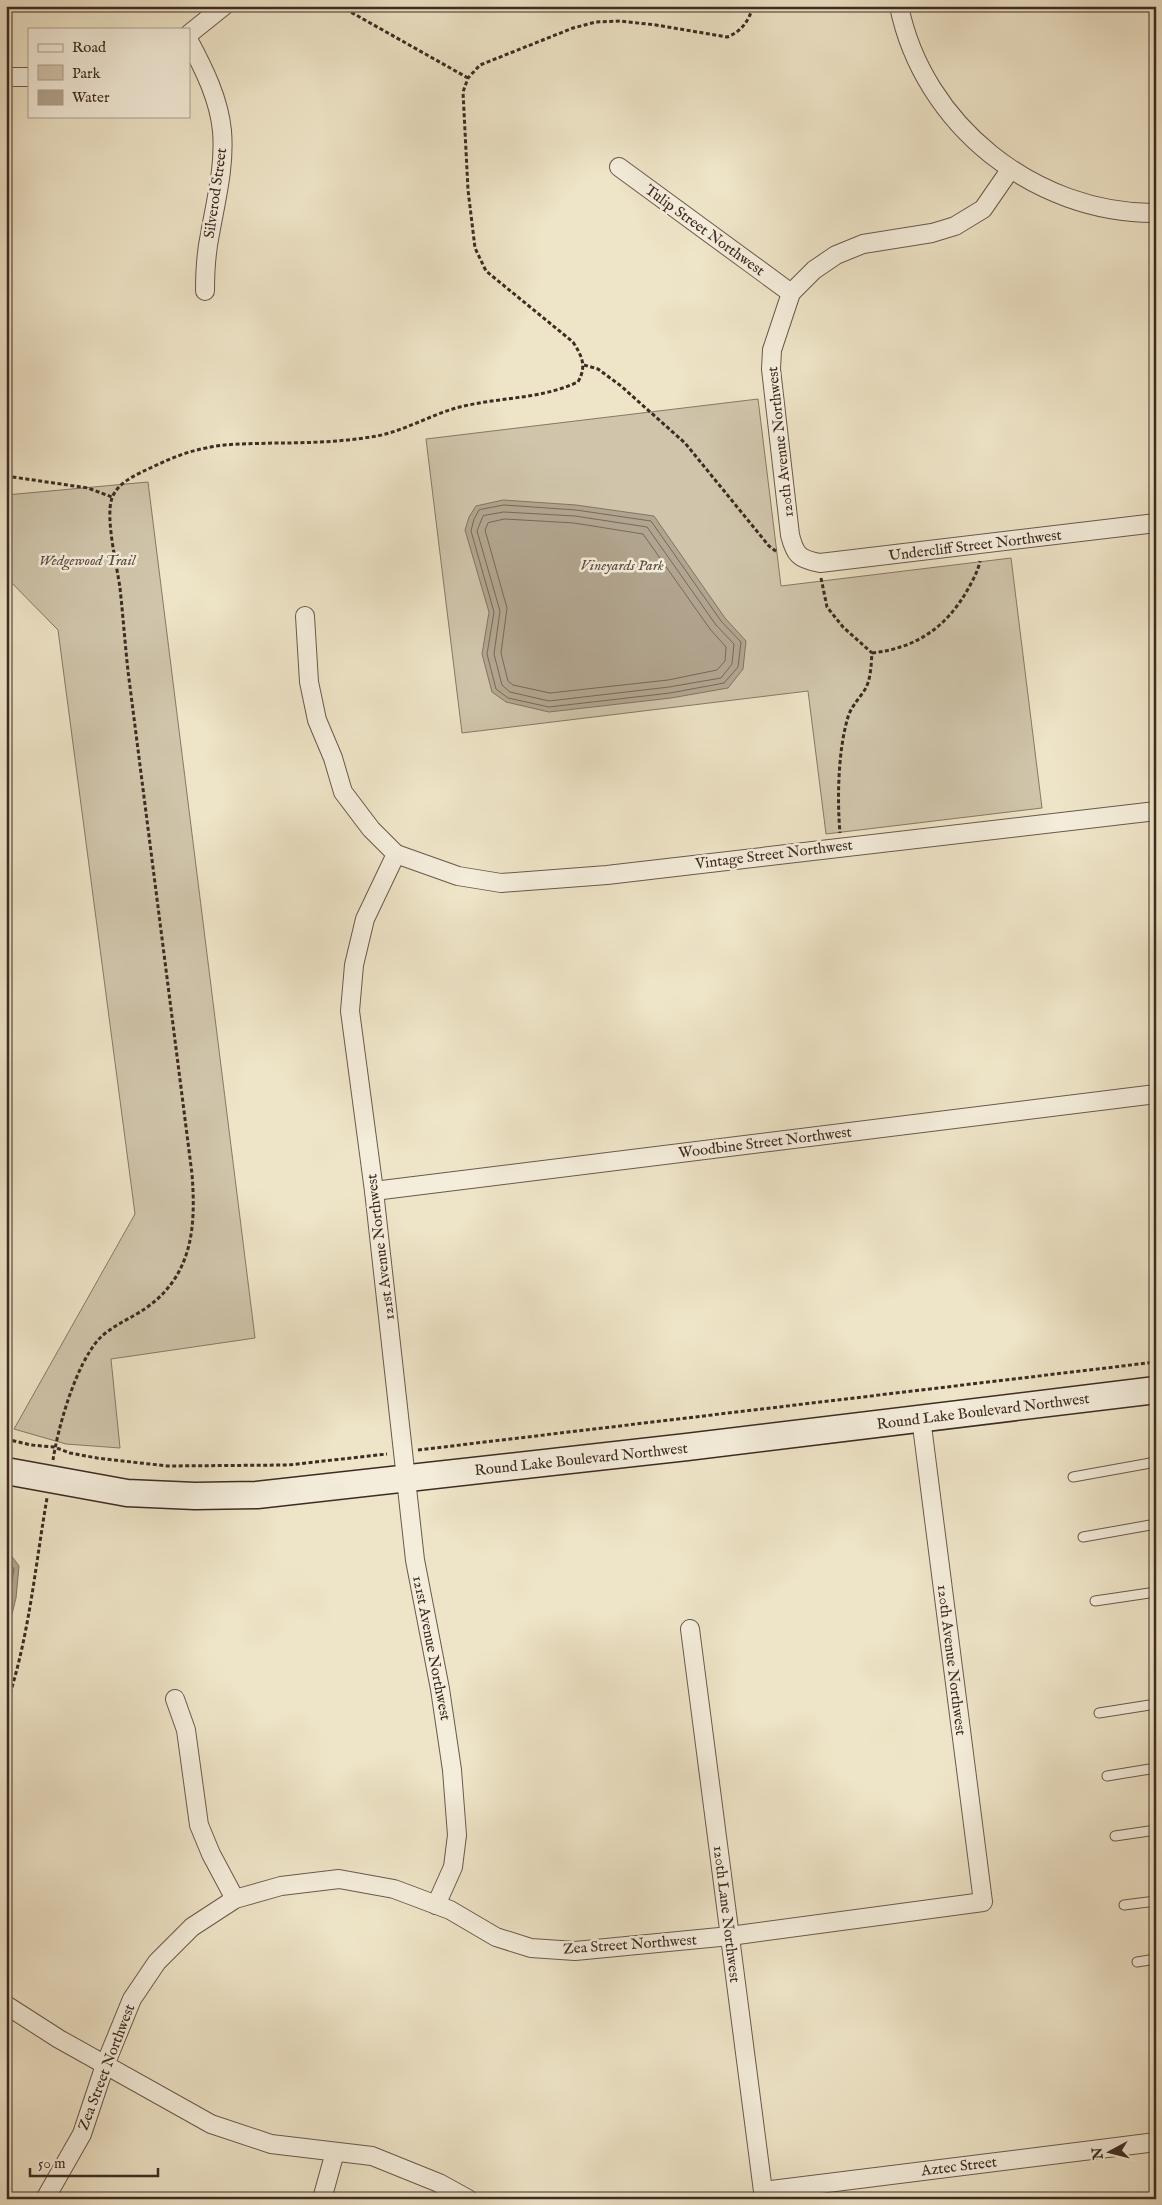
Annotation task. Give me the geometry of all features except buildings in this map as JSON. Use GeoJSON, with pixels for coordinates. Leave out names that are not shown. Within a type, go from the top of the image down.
{"type":"FeatureCollection","features":[{"type":"Feature","properties":{"kind":"main road","name":"Round Lake Boulevard Northwest"},"geometry":{"type":"LineString","coordinates":[[6,1472],[104,1490],[162,1496],[257,1495],[1155,1392]]}},
{"type":"Feature","properties":{"kind":"street"},"geometry":{"type":"LineString","coordinates":[[190,33],[224,6]]}},
{"type":"Feature","properties":{"kind":"street"},"geometry":{"type":"LineString","coordinates":[[899,6],[918,63],[932,88],[949,113],[968,134],[1010,170],[1063,197],[1091,206],[1135,214],[1156,214]]}},
{"type":"Feature","properties":{"kind":"street","name":"Silverod Street"},"geometry":{"type":"LineString","coordinates":[[190,44],[210,82],[222,130],[223,155],[206,259],[205,291]]}},
{"type":"Feature","properties":{"kind":"street"},"geometry":{"type":"LineString","coordinates":[[6,77],[28,77]]}},
{"type":"Feature","properties":{"kind":"street","name":"Tulip Street Northwest"},"geometry":{"type":"LineString","coordinates":[[619,167],[791,293]]}},
{"type":"Feature","properties":{"kind":"street","name":"120th Avenue Northwest"},"geometry":{"type":"LineString","coordinates":[[797,555],[790,534],[770,369],[772,350],[791,293],[814,270],[836,255],[863,244],[932,233],[955,226],[983,209],[1010,170]]}},
{"type":"Feature","properties":{"kind":"street","name":"Undercliff Street Northwest"},"geometry":{"type":"LineString","coordinates":[[797,555],[807,561],[820,563],[1156,522]]}},
{"type":"Feature","properties":{"kind":"street"},"geometry":{"type":"LineString","coordinates":[[305,616],[309,682],[317,720],[333,758],[342,792],[371,829],[396,854]]}},
{"type":"Feature","properties":{"kind":"street","name":"Vintage Street Northwest"},"geometry":{"type":"LineString","coordinates":[[396,854],[458,876],[501,883],[607,875],[842,846],[1156,811]]}},
{"type":"Feature","properties":{"kind":"street","name":"121st Avenue Northwest"},"geometry":{"type":"LineString","coordinates":[[396,854],[365,919],[354,965],[350,1011],[374,1191],[419,1585],[447,1730],[457,1835],[453,1868],[436,1905]]}},
{"type":"Feature","properties":{"kind":"street","name":"Woodbine Street Northwest"},"geometry":{"type":"LineString","coordinates":[[374,1191],[1156,1094]]}},
{"type":"Feature","properties":{"kind":"street","name":"120th Avenue Northwest"},"geometry":{"type":"LineString","coordinates":[[921,1418],[983,1902]]}},
{"type":"Feature","properties":{"kind":"street","name":"120th Lane Northwest"},"geometry":{"type":"LineString","coordinates":[[690,1629],[764,2195]]}},
{"type":"Feature","properties":{"kind":"street"},"geometry":{"type":"LineString","coordinates":[[175,1699],[186,1730],[199,1825],[211,1854],[235,1899]]}},
{"type":"Feature","properties":{"kind":"street","name":"Zea Street Northwest"},"geometry":{"type":"LineString","coordinates":[[45,2199],[82,2134],[105,2065],[132,1999],[157,1962],[192,1927],[235,1899],[281,1886],[339,1879],[394,1889],[450,1910],[496,1937],[531,1948],[575,1951],[730,1936],[983,1902]]}},
{"type":"Feature","properties":{"kind":"street"},"geometry":{"type":"LineString","coordinates":[[6,2005],[59,2039],[210,2124],[270,2144],[372,2156],[439,2183],[468,2199]]}},
{"type":"Feature","properties":{"kind":"street","name":"Aztec Street"},"geometry":{"type":"LineString","coordinates":[[764,2195],[1156,2142]]}},
{"type":"Feature","properties":{"kind":"street"},"geometry":{"type":"LineString","coordinates":[[322,2199],[335,2152]]}},
{"type":"Feature","properties":{"kind":"lane"},"geometry":{"type":"LineString","coordinates":[[1074,1477],[1156,1462]]}},
{"type":"Feature","properties":{"kind":"lane"},"geometry":{"type":"LineString","coordinates":[[1082,1537],[1156,1524]]}},
{"type":"Feature","properties":{"kind":"lane"},"geometry":{"type":"LineString","coordinates":[[1095,1601],[1156,1592]]}},
{"type":"Feature","properties":{"kind":"lane"},"geometry":{"type":"LineString","coordinates":[[1099,1713],[1156,1704]]}},
{"type":"Feature","properties":{"kind":"lane"},"geometry":{"type":"LineString","coordinates":[[1107,1776],[1156,1768]]}},
{"type":"Feature","properties":{"kind":"lane"},"geometry":{"type":"LineString","coordinates":[[1116,1836],[1156,1830]]}},
{"type":"Feature","properties":{"kind":"lane"},"geometry":{"type":"LineString","coordinates":[[1124,1906],[1156,1901]]}},
{"type":"Feature","properties":{"kind":"lane"},"geometry":{"type":"LineString","coordinates":[[1137,1962],[1156,1959]]}},
{"type":"Feature","properties":{"kind":"path"},"geometry":{"type":"LineString","coordinates":[[340,6],[468,78]]}},
{"type":"Feature","properties":{"kind":"path"},"geometry":{"type":"LineString","coordinates":[[54,1455],[54,1447],[73,1390],[91,1350],[100,1338],[131,1319],[163,1295],[182,1267],[194,1228],[192,1174],[128,671],[111,524],[110,505],[112,498],[120,486],[128,480],[187,452],[225,445],[350,440],[389,434],[466,406],[538,396],[559,391],[578,382],[584,365],[580,353],[573,342],[486,271],[475,248],[468,190],[463,92],[468,78],[480,66],[489,61],[584,24],[620,21],[681,28],[727,37],[742,28],[748,20],[753,6]]}},
{"type":"Feature","properties":{"kind":"path"},"geometry":{"type":"LineString","coordinates":[[584,365],[598,369],[621,386],[685,443],[770,546],[779,553],[797,555]]}},
{"type":"Feature","properties":{"kind":"path"},"geometry":{"type":"LineString","coordinates":[[6,476],[88,488],[112,498]]}},
{"type":"Feature","properties":{"kind":"path"},"geometry":{"type":"LineString","coordinates":[[872,653],[893,650],[918,640],[944,623],[972,583],[979,567],[979,545]]}},
{"type":"Feature","properties":{"kind":"path"},"geometry":{"type":"LineString","coordinates":[[820,563],[823,592],[827,607],[843,627],[872,653]]}},
{"type":"Feature","properties":{"kind":"path"},"geometry":{"type":"LineString","coordinates":[[842,846],[838,798],[843,740],[850,712],[868,684],[872,653]]}},
{"type":"Feature","properties":{"kind":"path"},"geometry":{"type":"LineString","coordinates":[[6,1439],[31,1445],[54,1447],[70,1453],[97,1458],[166,1466],[288,1465],[1156,1362]]}},
{"type":"Feature","properties":{"kind":"path"},"geometry":{"type":"LineString","coordinates":[[6,1706],[18,1665],[47,1500]]}},
{"type":"Feature","properties":{"kind":"green space","name":"Vineyards Park"},"geometry":{"type":"Polygon","coordinates":[[[758,399],[781,586],[1011,558],[1042,808],[826,834],[808,691],[462,733],[426,439],[758,399]]]}},
{"type":"Feature","properties":{"kind":"green space","name":"Wedgewood Trail"},"geometry":{"type":"Polygon","coordinates":[[[148,482],[255,1338],[111,1359],[120,1448],[66,1444],[14,1429],[135,1214],[58,630],[6,577],[6,495],[148,482]]]}},
{"type":"Feature","properties":{"kind":"water"},"geometry":{"type":"Polygon","coordinates":[[[503,500],[576,505],[654,516],[725,618],[746,641],[743,669],[728,688],[671,698],[549,712],[506,702],[492,692],[482,654],[489,612],[465,530],[469,517],[476,506],[503,500]]]}},
{"type":"Feature","properties":{"kind":"water"},"geometry":{"type":"Polygon","coordinates":[[[6,1554],[10,1554],[19,1566],[16,1598],[6,1638],[6,1554]]]}}]}
